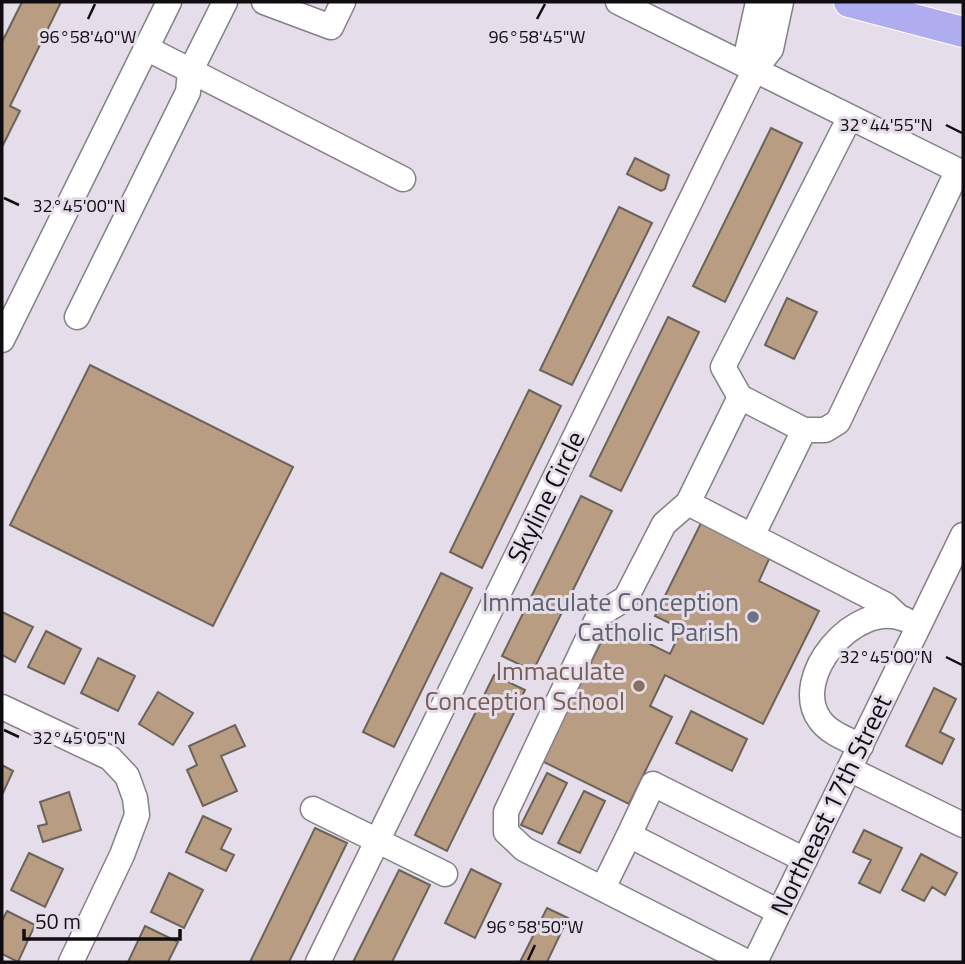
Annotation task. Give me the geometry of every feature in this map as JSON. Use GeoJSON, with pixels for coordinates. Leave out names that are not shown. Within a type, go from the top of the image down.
{"type":"FeatureCollection","features":[{"type":"Feature","properties":{"kind":"main road"},"geometry":{"type":"LineString","coordinates":[[868,4],[963,32]]}},
{"type":"Feature","properties":{"kind":"street"},"geometry":{"type":"LineString","coordinates":[[2,340],[169,2]]}},
{"type":"Feature","properties":{"kind":"street"},"geometry":{"type":"LineString","coordinates":[[77,317],[188,92],[190,72],[225,2]]}},
{"type":"Feature","properties":{"kind":"street"},"geometry":{"type":"LineString","coordinates":[[264,2],[331,27],[343,2]]}},
{"type":"Feature","properties":{"kind":"street"},"geometry":{"type":"LineString","coordinates":[[618,2],[960,171],[838,422],[825,430],[804,430],[740,397],[723,367],[850,117]]}},
{"type":"Feature","properties":{"kind":"street"},"geometry":{"type":"LineString","coordinates":[[755,69],[747,52],[758,2]]}},
{"type":"Feature","properties":{"kind":"street","name":"Skyline Circle"},"geometry":{"type":"LineString","coordinates":[[318,962],[755,69],[771,49],[782,2]]}},
{"type":"Feature","properties":{"kind":"street"},"geometry":{"type":"LineString","coordinates":[[146,48],[402,179]]}},
{"type":"Feature","properties":{"kind":"street"},"geometry":{"type":"LineString","coordinates":[[740,397],[688,503],[664,524],[626,598],[599,615],[506,812],[506,832],[524,849],[747,962]]}},
{"type":"Feature","properties":{"kind":"street"},"geometry":{"type":"LineString","coordinates":[[752,536],[804,430]]}},
{"type":"Feature","properties":{"kind":"street"},"geometry":{"type":"LineString","coordinates":[[688,503],[886,605],[909,621]]}},
{"type":"Feature","properties":{"kind":"street","name":"Northeast 17th Street"},"geometry":{"type":"LineString","coordinates":[[755,962],[861,746],[909,621],[963,535]]}},
{"type":"Feature","properties":{"kind":"street"},"geometry":{"type":"LineString","coordinates":[[861,746],[830,730],[820,721],[812,705],[812,689],[827,653],[846,631],[875,616],[909,621]]}},
{"type":"Feature","properties":{"kind":"street"},"geometry":{"type":"LineString","coordinates":[[2,706],[110,758],[127,775],[135,798],[137,815],[122,855],[71,962]]}},
{"type":"Feature","properties":{"kind":"street"},"geometry":{"type":"LineString","coordinates":[[849,769],[963,825]]}},
{"type":"Feature","properties":{"kind":"street"},"geometry":{"type":"LineString","coordinates":[[603,888],[653,784],[805,860]]}},
{"type":"Feature","properties":{"kind":"street"},"geometry":{"type":"LineString","coordinates":[[313,809],[445,874]]}},
{"type":"Feature","properties":{"kind":"street"},"geometry":{"type":"LineString","coordinates":[[629,835],[779,912]]}},
{"type":"Feature","properties":{"kind":"building"},"geometry":{"type":"Polygon","coordinates":[[[22,2],[61,2],[10,106],[20,111],[2,147],[2,42],[22,2]]]}},
{"type":"Feature","properties":{"kind":"building"},"geometry":{"type":"Polygon","coordinates":[[[771,128],[802,143],[725,302],[693,286],[771,128]]]}},
{"type":"Feature","properties":{"kind":"building"},"geometry":{"type":"Polygon","coordinates":[[[635,158],[669,175],[665,189],[661,191],[627,174],[635,158]]]}},
{"type":"Feature","properties":{"kind":"building"},"geometry":{"type":"Polygon","coordinates":[[[619,207],[652,223],[572,385],[540,370],[619,207]]]}},
{"type":"Feature","properties":{"kind":"building"},"geometry":{"type":"Polygon","coordinates":[[[787,298],[817,312],[794,359],[765,345],[787,298]]]}},
{"type":"Feature","properties":{"kind":"building"},"geometry":{"type":"Polygon","coordinates":[[[668,317],[699,332],[621,491],[590,476],[668,317]]]}},
{"type":"Feature","properties":{"kind":"building"},"geometry":{"type":"Polygon","coordinates":[[[90,365],[293,467],[213,626],[10,525],[90,365]]]}},
{"type":"Feature","properties":{"kind":"building"},"geometry":{"type":"Polygon","coordinates":[[[529,390],[561,406],[482,568],[450,552],[529,390]]]}},
{"type":"Feature","properties":{"kind":"building"},"geometry":{"type":"Polygon","coordinates":[[[581,496],[612,511],[533,671],[502,656],[581,496]]]}},
{"type":"Feature","properties":{"kind":"building"},"geometry":{"type":"Polygon","coordinates":[[[701,523],[770,557],[759,581],[819,611],[763,724],[665,675],[650,706],[672,717],[629,804],[542,761],[610,624],[670,654],[682,629],[655,616],[701,523]]]}},
{"type":"Feature","properties":{"kind":"building"},"geometry":{"type":"Polygon","coordinates":[[[441,573],[472,588],[394,747],[363,732],[441,573]]]}},
{"type":"Feature","properties":{"kind":"building"},"geometry":{"type":"Polygon","coordinates":[[[2,612],[33,627],[15,662],[2,655],[2,612]]]}},
{"type":"Feature","properties":{"kind":"building"},"geometry":{"type":"Polygon","coordinates":[[[46,631],[81,649],[64,684],[28,667],[46,631]]]}},
{"type":"Feature","properties":{"kind":"building"},"geometry":{"type":"Polygon","coordinates":[[[98,658],[135,676],[118,711],[81,693],[98,658]]]}},
{"type":"Feature","properties":{"kind":"building"},"geometry":{"type":"Polygon","coordinates":[[[494,675],[525,690],[447,851],[415,835],[494,675]]]}},
{"type":"Feature","properties":{"kind":"building"},"geometry":{"type":"Polygon","coordinates":[[[934,688],[956,699],[940,732],[954,739],[942,764],[906,746],[934,688]]]}},
{"type":"Feature","properties":{"kind":"building"},"geometry":{"type":"Polygon","coordinates":[[[158,692],[193,713],[173,745],[139,724],[158,692]]]}},
{"type":"Feature","properties":{"kind":"building"},"geometry":{"type":"Polygon","coordinates":[[[691,711],[747,739],[732,771],[676,743],[691,711]]]}},
{"type":"Feature","properties":{"kind":"building"},"geometry":{"type":"Polygon","coordinates":[[[235,725],[245,746],[221,756],[237,791],[203,806],[187,770],[197,765],[189,746],[235,725]]]}},
{"type":"Feature","properties":{"kind":"building"},"geometry":{"type":"Polygon","coordinates":[[[2,765],[13,771],[2,795],[2,765]]]}},
{"type":"Feature","properties":{"kind":"building"},"geometry":{"type":"Polygon","coordinates":[[[547,773],[567,783],[542,834],[521,825],[547,773]]]}},
{"type":"Feature","properties":{"kind":"building"},"geometry":{"type":"Polygon","coordinates":[[[584,791],[605,801],[580,853],[558,843],[584,791]]]}},
{"type":"Feature","properties":{"kind":"building"},"geometry":{"type":"Polygon","coordinates":[[[69,792],[81,830],[43,842],[38,826],[47,824],[40,802],[69,792]]]}},
{"type":"Feature","properties":{"kind":"building"},"geometry":{"type":"Polygon","coordinates":[[[203,816],[231,829],[221,849],[234,855],[226,871],[186,852],[203,816]]]}},
{"type":"Feature","properties":{"kind":"building"},"geometry":{"type":"Polygon","coordinates":[[[315,828],[347,843],[289,962],[250,962],[315,828]]]}},
{"type":"Feature","properties":{"kind":"building"},"geometry":{"type":"Polygon","coordinates":[[[864,830],[902,848],[880,893],[859,883],[871,860],[853,852],[864,830]]]}},
{"type":"Feature","properties":{"kind":"building"},"geometry":{"type":"Polygon","coordinates":[[[29,853],[63,869],[45,907],[11,890],[29,853]]]}},
{"type":"Feature","properties":{"kind":"building"},"geometry":{"type":"Polygon","coordinates":[[[921,854],[957,873],[945,895],[932,887],[924,901],[902,890],[921,854]]]}},
{"type":"Feature","properties":{"kind":"building"},"geometry":{"type":"Polygon","coordinates":[[[471,869],[501,884],[475,938],[445,923],[471,869]]]}},
{"type":"Feature","properties":{"kind":"building"},"geometry":{"type":"Polygon","coordinates":[[[399,870],[430,885],[392,962],[353,962],[399,870]]]}},
{"type":"Feature","properties":{"kind":"building"},"geometry":{"type":"Polygon","coordinates":[[[169,873],[203,890],[184,928],[151,912],[169,873]]]}},
{"type":"Feature","properties":{"kind":"building"},"geometry":{"type":"Polygon","coordinates":[[[547,908],[568,918],[547,962],[520,962],[547,908]]]}},
{"type":"Feature","properties":{"kind":"building"},"geometry":{"type":"Polygon","coordinates":[[[7,911],[35,925],[18,962],[2,954],[2,921],[7,911]]]}},
{"type":"Feature","properties":{"kind":"building"},"geometry":{"type":"Polygon","coordinates":[[[145,926],[178,942],[168,962],[128,962],[145,926]]]}},
{"type":"Feature","properties":{"kind":"place","name":"Immaculate Conception Catholic Parish"},"geometry":{"type":"Point","coordinates":[753,617]}},
{"type":"Feature","properties":{"kind":"place","name":"Immaculate Conception School"},"geometry":{"type":"Point","coordinates":[639,686]}}]}
